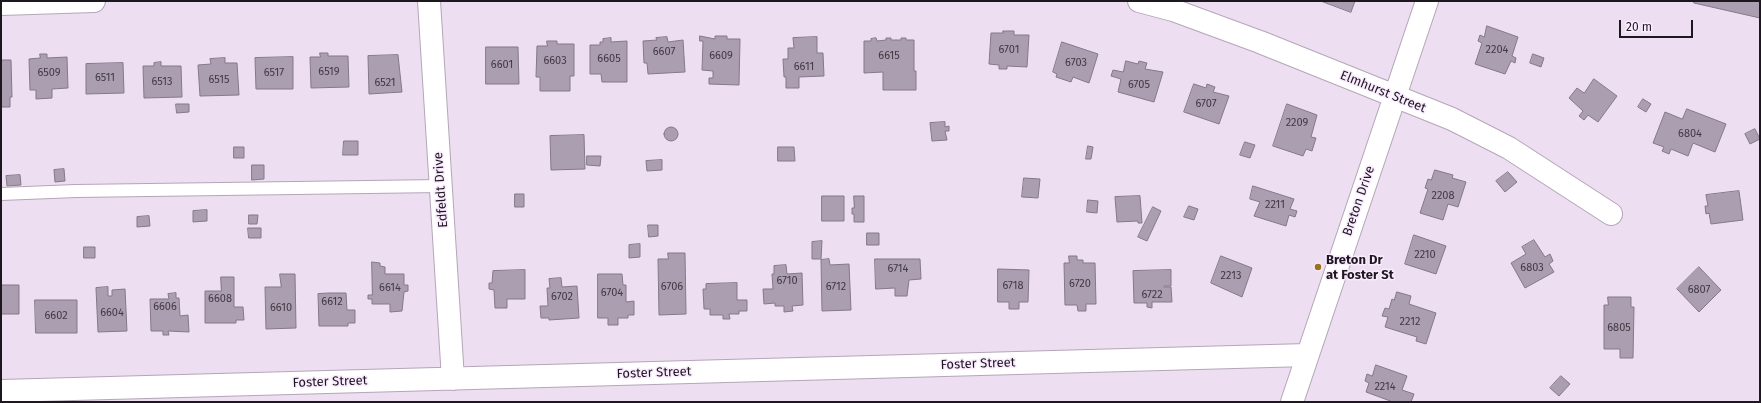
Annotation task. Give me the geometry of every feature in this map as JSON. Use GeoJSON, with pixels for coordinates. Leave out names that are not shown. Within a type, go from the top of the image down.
{"type":"FeatureCollection","features":[{"type":"Feature","properties":{"kind":"street"},"geometry":{"type":"LineString","coordinates":[[1,4],[94,1]]}},
{"type":"Feature","properties":{"kind":"street","name":"Edfeldt Drive"},"geometry":{"type":"LineString","coordinates":[[429,1],[452,379]]}},
{"type":"Feature","properties":{"kind":"street","name":"Elmhurst Street"},"geometry":{"type":"LineString","coordinates":[[1139,1],[1173,10],[1260,42],[1452,119],[1509,148],[1611,214]]}},
{"type":"Feature","properties":{"kind":"street","name":"Breton Drive"},"geometry":{"type":"LineString","coordinates":[[1292,402],[1427,1]]}},
{"type":"Feature","properties":{"kind":"street","name":"Foster Street"},"geometry":{"type":"LineString","coordinates":[[1,391],[1307,355]]}},
{"type":"Feature","properties":{"kind":"lane"},"geometry":{"type":"LineString","coordinates":[[1,194],[76,191],[441,186]]}},
{"type":"Feature","properties":{"kind":"building"},"geometry":{"type":"Polygon","coordinates":[[[1321,1],[1355,1],[1351,12],[1321,1]]]}},
{"type":"Feature","properties":{"kind":"building"},"geometry":{"type":"Polygon","coordinates":[[[1694,1],[1760,1],[1760,18],[1694,3],[1694,1]]]}},
{"type":"Feature","properties":{"kind":"building"},"geometry":{"type":"Polygon","coordinates":[[[1487,26],[1518,37],[1512,56],[1516,58],[1515,63],[1511,61],[1505,74],[1475,64],[1482,43],[1478,41],[1480,35],[1484,37],[1487,26]]]}},
{"type":"Feature","properties":{"kind":"building"},"geometry":{"type":"Polygon","coordinates":[[[1003,31],[1014,31],[1014,35],[1029,35],[1027,67],[1007,66],[1007,69],[999,69],[999,65],[989,64],[991,33],[1003,33],[1003,31]]]}},
{"type":"Feature","properties":{"kind":"building"},"geometry":{"type":"Polygon","coordinates":[[[700,36],[715,39],[715,36],[727,36],[727,39],[740,39],[739,85],[709,84],[709,78],[713,78],[713,71],[702,70],[703,41],[700,41],[700,36]]]}},
{"type":"Feature","properties":{"kind":"building"},"geometry":{"type":"Polygon","coordinates":[[[667,37],[668,42],[683,40],[685,72],[648,74],[647,63],[644,63],[643,41],[657,40],[656,38],[667,37]]]}},
{"type":"Feature","properties":{"kind":"building"},"geometry":{"type":"Polygon","coordinates":[[[817,37],[817,53],[823,53],[824,76],[799,77],[799,88],[786,88],[783,59],[788,59],[788,48],[794,48],[793,38],[817,37]]]}},
{"type":"Feature","properties":{"kind":"building"},"geometry":{"type":"Polygon","coordinates":[[[611,38],[611,42],[627,41],[627,82],[602,82],[601,74],[590,74],[590,45],[600,45],[600,42],[603,42],[603,39],[611,38]]]}},
{"type":"Feature","properties":{"kind":"building"},"geometry":{"type":"Polygon","coordinates":[[[876,38],[877,41],[886,40],[886,38],[891,38],[891,40],[901,40],[901,38],[906,38],[906,40],[914,40],[914,71],[916,71],[916,90],[883,90],[883,72],[864,73],[864,41],[871,41],[871,39],[876,38]]]}},
{"type":"Feature","properties":{"kind":"building"},"geometry":{"type":"Polygon","coordinates":[[[547,41],[557,41],[557,44],[574,44],[574,76],[570,76],[570,91],[540,91],[540,77],[536,77],[537,46],[547,46],[547,41]]]}},
{"type":"Feature","properties":{"kind":"building"},"geometry":{"type":"Polygon","coordinates":[[[1062,42],[1098,54],[1089,83],[1073,77],[1071,82],[1056,77],[1057,74],[1053,72],[1062,42]]]}},
{"type":"Feature","properties":{"kind":"building"},"geometry":{"type":"Polygon","coordinates":[[[486,47],[518,47],[519,84],[486,84],[486,47]]]}},
{"type":"Feature","properties":{"kind":"building"},"geometry":{"type":"Polygon","coordinates":[[[320,53],[328,53],[328,56],[348,56],[349,87],[311,88],[310,57],[320,57],[320,53]]]}},
{"type":"Feature","properties":{"kind":"building"},"geometry":{"type":"Polygon","coordinates":[[[40,54],[47,54],[47,58],[67,57],[68,88],[52,89],[52,98],[36,99],[36,90],[30,90],[29,59],[40,58],[40,54]]]}},
{"type":"Feature","properties":{"kind":"building"},"geometry":{"type":"Polygon","coordinates":[[[1533,54],[1544,58],[1541,67],[1530,63],[1533,54]]]}},
{"type":"Feature","properties":{"kind":"building"},"geometry":{"type":"Polygon","coordinates":[[[398,55],[402,92],[369,94],[368,56],[398,55]]]}},
{"type":"Feature","properties":{"kind":"building"},"geometry":{"type":"Polygon","coordinates":[[[293,57],[293,89],[256,89],[255,58],[293,57]]]}},
{"type":"Feature","properties":{"kind":"building"},"geometry":{"type":"Polygon","coordinates":[[[225,58],[225,63],[237,63],[239,95],[200,96],[198,65],[211,64],[210,59],[225,58]]]}},
{"type":"Feature","properties":{"kind":"building"},"geometry":{"type":"Polygon","coordinates":[[[1,60],[11,60],[12,97],[10,97],[10,107],[1,107],[1,60]]]}},
{"type":"Feature","properties":{"kind":"building"},"geometry":{"type":"Polygon","coordinates":[[[1126,61],[1138,64],[1139,61],[1147,63],[1145,69],[1163,72],[1154,102],[1118,92],[1121,79],[1111,76],[1113,70],[1123,72],[1126,61]]]}},
{"type":"Feature","properties":{"kind":"building"},"geometry":{"type":"Polygon","coordinates":[[[161,62],[161,66],[181,66],[182,97],[144,98],[143,66],[154,66],[154,63],[161,62]]]}},
{"type":"Feature","properties":{"kind":"building"},"geometry":{"type":"Polygon","coordinates":[[[123,63],[124,93],[86,94],[86,64],[123,63]]]}},
{"type":"Feature","properties":{"kind":"building"},"geometry":{"type":"Polygon","coordinates":[[[1594,79],[1617,96],[1598,122],[1588,115],[1584,120],[1579,116],[1583,111],[1569,98],[1577,88],[1584,93],[1594,79]]]}},
{"type":"Feature","properties":{"kind":"building"},"geometry":{"type":"Polygon","coordinates":[[[1194,84],[1206,88],[1207,84],[1215,87],[1213,92],[1229,96],[1219,124],[1184,112],[1194,84]]]}},
{"type":"Feature","properties":{"kind":"building"},"geometry":{"type":"Polygon","coordinates":[[[1643,99],[1651,104],[1646,112],[1638,107],[1643,99]]]}},
{"type":"Feature","properties":{"kind":"building"},"geometry":{"type":"Polygon","coordinates":[[[176,104],[189,104],[189,112],[177,113],[176,104]]]}},
{"type":"Feature","properties":{"kind":"building"},"geometry":{"type":"Polygon","coordinates":[[[1287,104],[1317,115],[1311,137],[1316,138],[1312,151],[1306,149],[1303,156],[1273,146],[1287,104]]]}},
{"type":"Feature","properties":{"kind":"building"},"geometry":{"type":"Polygon","coordinates":[[[1687,109],[1726,124],[1715,152],[1693,143],[1688,156],[1671,149],[1669,154],[1662,151],[1664,147],[1653,143],[1665,112],[1682,119],[1687,109]]]}},
{"type":"Feature","properties":{"kind":"building"},"geometry":{"type":"Polygon","coordinates":[[[945,122],[945,127],[949,126],[949,131],[945,131],[947,140],[932,141],[930,123],[945,122]]]}},
{"type":"Feature","properties":{"kind":"building"},"geometry":{"type":"Polygon","coordinates":[[[668,127],[674,127],[678,131],[678,137],[674,141],[668,141],[664,137],[664,131],[668,127]]]}},
{"type":"Feature","properties":{"kind":"building"},"geometry":{"type":"Polygon","coordinates":[[[1755,129],[1760,139],[1750,144],[1745,134],[1755,129]]]}},
{"type":"Feature","properties":{"kind":"building"},"geometry":{"type":"Polygon","coordinates":[[[584,135],[585,169],[551,170],[550,136],[584,135]]]}},
{"type":"Feature","properties":{"kind":"building"},"geometry":{"type":"Polygon","coordinates":[[[344,141],[358,141],[358,155],[343,155],[344,141]]]}},
{"type":"Feature","properties":{"kind":"building"},"geometry":{"type":"Polygon","coordinates":[[[1245,142],[1255,145],[1250,158],[1240,155],[1245,142]]]}},
{"type":"Feature","properties":{"kind":"building"},"geometry":{"type":"Polygon","coordinates":[[[1088,146],[1093,147],[1091,159],[1086,159],[1088,146]]]}},
{"type":"Feature","properties":{"kind":"building"},"geometry":{"type":"Polygon","coordinates":[[[234,147],[244,147],[244,158],[234,158],[234,147]]]}},
{"type":"Feature","properties":{"kind":"building"},"geometry":{"type":"Polygon","coordinates":[[[778,147],[794,147],[795,161],[778,161],[778,147]]]}},
{"type":"Feature","properties":{"kind":"building"},"geometry":{"type":"Polygon","coordinates":[[[587,156],[601,156],[600,166],[587,165],[587,156]]]}},
{"type":"Feature","properties":{"kind":"building"},"geometry":{"type":"Polygon","coordinates":[[[662,160],[662,170],[647,171],[646,161],[662,160]]]}},
{"type":"Feature","properties":{"kind":"building"},"geometry":{"type":"Polygon","coordinates":[[[252,165],[264,165],[264,179],[252,180],[252,165]]]}},
{"type":"Feature","properties":{"kind":"building"},"geometry":{"type":"Polygon","coordinates":[[[64,169],[65,181],[55,182],[54,170],[64,169]]]}},
{"type":"Feature","properties":{"kind":"building"},"geometry":{"type":"Polygon","coordinates":[[[1435,170],[1453,175],[1452,178],[1466,182],[1458,207],[1448,204],[1443,220],[1420,213],[1428,189],[1425,188],[1428,179],[1431,180],[1435,170]]]}},
{"type":"Feature","properties":{"kind":"building"},"geometry":{"type":"Polygon","coordinates":[[[1508,172],[1517,182],[1505,192],[1496,181],[1508,172]]]}},
{"type":"Feature","properties":{"kind":"building"},"geometry":{"type":"Polygon","coordinates":[[[20,175],[21,185],[7,186],[6,176],[20,175]]]}},
{"type":"Feature","properties":{"kind":"building"},"geometry":{"type":"Polygon","coordinates":[[[1024,178],[1040,179],[1038,198],[1022,197],[1024,178]]]}},
{"type":"Feature","properties":{"kind":"building"},"geometry":{"type":"Polygon","coordinates":[[[1253,186],[1294,199],[1290,209],[1297,211],[1295,217],[1289,215],[1286,226],[1254,216],[1260,202],[1250,199],[1253,186]]]}},
{"type":"Feature","properties":{"kind":"building"},"geometry":{"type":"Polygon","coordinates":[[[1739,191],[1743,220],[1711,224],[1709,213],[1706,214],[1705,206],[1708,206],[1706,195],[1739,191]]]}},
{"type":"Feature","properties":{"kind":"building"},"geometry":{"type":"Polygon","coordinates":[[[515,194],[524,194],[524,207],[515,207],[515,194]]]}},
{"type":"Feature","properties":{"kind":"building"},"geometry":{"type":"Polygon","coordinates":[[[822,196],[844,196],[844,221],[822,221],[822,196]]]}},
{"type":"Feature","properties":{"kind":"building"},"geometry":{"type":"Polygon","coordinates":[[[854,196],[864,196],[864,222],[854,222],[852,208],[854,208],[854,196]]]}},
{"type":"Feature","properties":{"kind":"building"},"geometry":{"type":"Polygon","coordinates":[[[1140,196],[1142,223],[1138,223],[1138,221],[1117,222],[1115,197],[1140,196]]]}},
{"type":"Feature","properties":{"kind":"building"},"geometry":{"type":"Polygon","coordinates":[[[1088,200],[1098,201],[1097,213],[1087,212],[1088,200]]]}},
{"type":"Feature","properties":{"kind":"building"},"geometry":{"type":"Polygon","coordinates":[[[1189,206],[1198,209],[1194,220],[1184,217],[1189,206]]]}},
{"type":"Feature","properties":{"kind":"building"},"geometry":{"type":"Polygon","coordinates":[[[1153,207],[1161,211],[1147,241],[1138,237],[1153,207]]]}},
{"type":"Feature","properties":{"kind":"building"},"geometry":{"type":"Polygon","coordinates":[[[207,210],[207,221],[193,222],[193,211],[207,210]]]}},
{"type":"Feature","properties":{"kind":"building"},"geometry":{"type":"Polygon","coordinates":[[[249,215],[258,215],[257,224],[249,224],[249,215]]]}},
{"type":"Feature","properties":{"kind":"building"},"geometry":{"type":"Polygon","coordinates":[[[149,216],[150,226],[137,227],[137,217],[149,216]]]}},
{"type":"Feature","properties":{"kind":"building"},"geometry":{"type":"Polygon","coordinates":[[[648,225],[658,225],[658,236],[649,237],[648,225]]]}},
{"type":"Feature","properties":{"kind":"building"},"geometry":{"type":"Polygon","coordinates":[[[248,228],[261,228],[261,238],[249,238],[248,228]]]}},
{"type":"Feature","properties":{"kind":"building"},"geometry":{"type":"Polygon","coordinates":[[[867,233],[879,233],[879,245],[867,245],[867,233]]]}},
{"type":"Feature","properties":{"kind":"building"},"geometry":{"type":"Polygon","coordinates":[[[1414,235],[1446,246],[1436,274],[1405,264],[1414,235]]]}},
{"type":"Feature","properties":{"kind":"building"},"geometry":{"type":"Polygon","coordinates":[[[1534,240],[1545,257],[1550,254],[1553,261],[1549,264],[1554,272],[1525,288],[1511,263],[1526,254],[1522,247],[1534,240]]]}},
{"type":"Feature","properties":{"kind":"building"},"geometry":{"type":"Polygon","coordinates":[[[822,241],[821,259],[812,259],[812,242],[822,241]]]}},
{"type":"Feature","properties":{"kind":"building"},"geometry":{"type":"Polygon","coordinates":[[[640,244],[640,257],[629,258],[629,245],[640,244]]]}},
{"type":"Feature","properties":{"kind":"building"},"geometry":{"type":"Polygon","coordinates":[[[84,247],[95,247],[95,258],[84,258],[84,247]]]}},
{"type":"Feature","properties":{"kind":"building"},"geometry":{"type":"Polygon","coordinates":[[[668,253],[685,253],[686,314],[659,315],[658,259],[668,259],[668,253]]]}},
{"type":"Feature","properties":{"kind":"building"},"geometry":{"type":"Polygon","coordinates":[[[1069,256],[1077,256],[1077,260],[1083,260],[1083,263],[1095,263],[1096,304],[1086,304],[1086,311],[1078,311],[1077,305],[1065,305],[1064,263],[1069,263],[1069,256]]]}},
{"type":"Feature","properties":{"kind":"building"},"geometry":{"type":"Polygon","coordinates":[[[1221,256],[1252,268],[1242,297],[1211,283],[1221,256]]]}},
{"type":"Feature","properties":{"kind":"building"},"geometry":{"type":"Polygon","coordinates":[[[829,259],[830,265],[849,264],[851,310],[822,311],[821,260],[829,259]]]}},
{"type":"Feature","properties":{"kind":"building"},"geometry":{"type":"Polygon","coordinates":[[[875,259],[920,259],[921,279],[909,280],[907,296],[895,296],[895,288],[876,289],[875,259]]]}},
{"type":"Feature","properties":{"kind":"building"},"geometry":{"type":"Polygon","coordinates":[[[372,262],[380,263],[380,266],[385,267],[385,274],[404,274],[404,285],[408,285],[408,291],[404,292],[402,311],[390,312],[390,304],[372,304],[372,299],[368,299],[368,295],[372,295],[372,262]]]}},
{"type":"Feature","properties":{"kind":"building"},"geometry":{"type":"Polygon","coordinates":[[[786,265],[787,274],[802,273],[803,305],[792,306],[793,311],[784,312],[784,306],[775,306],[775,303],[764,304],[763,289],[773,289],[772,274],[774,274],[774,266],[786,265]]]}},
{"type":"Feature","properties":{"kind":"building"},"geometry":{"type":"Polygon","coordinates":[[[1699,267],[1721,290],[1699,312],[1677,289],[1699,267]]]}},
{"type":"Feature","properties":{"kind":"building"},"geometry":{"type":"Polygon","coordinates":[[[998,269],[1029,270],[1028,302],[1019,302],[1019,309],[1009,309],[1009,302],[998,302],[998,269]]]}},
{"type":"Feature","properties":{"kind":"building"},"geometry":{"type":"Polygon","coordinates":[[[525,270],[525,299],[507,299],[507,308],[495,308],[494,290],[489,289],[489,283],[492,283],[493,271],[525,270]]]}},
{"type":"Feature","properties":{"kind":"building"},"geometry":{"type":"Polygon","coordinates":[[[1171,270],[1171,286],[1164,287],[1171,287],[1172,302],[1152,302],[1152,308],[1147,307],[1147,303],[1134,303],[1133,271],[1171,270]]]}},
{"type":"Feature","properties":{"kind":"building"},"geometry":{"type":"Polygon","coordinates":[[[280,274],[295,274],[296,328],[266,329],[265,287],[281,287],[280,274]]]}},
{"type":"Feature","properties":{"kind":"building"},"geometry":{"type":"Polygon","coordinates":[[[598,274],[622,274],[623,285],[626,285],[626,302],[634,301],[634,315],[628,315],[628,318],[618,318],[618,325],[608,325],[608,318],[598,318],[598,274]]]}},
{"type":"Feature","properties":{"kind":"building"},"geometry":{"type":"Polygon","coordinates":[[[221,277],[234,277],[234,307],[243,307],[244,320],[236,320],[236,323],[205,323],[205,291],[221,291],[221,277]]]}},
{"type":"Feature","properties":{"kind":"building"},"geometry":{"type":"Polygon","coordinates":[[[561,278],[562,287],[577,286],[579,318],[549,320],[549,318],[541,318],[540,306],[548,306],[547,288],[550,288],[549,279],[561,278]]]}},
{"type":"Feature","properties":{"kind":"building"},"geometry":{"type":"Polygon","coordinates":[[[737,283],[737,300],[747,300],[747,311],[739,311],[739,314],[729,314],[730,319],[723,319],[723,315],[710,315],[710,309],[704,309],[703,289],[706,289],[706,284],[737,283]]]}},
{"type":"Feature","properties":{"kind":"building"},"geometry":{"type":"Polygon","coordinates":[[[1,285],[19,285],[19,314],[1,314],[1,285]]]}},
{"type":"Feature","properties":{"kind":"building"},"geometry":{"type":"Polygon","coordinates":[[[108,287],[108,296],[112,296],[112,290],[125,289],[127,331],[98,332],[96,288],[108,287]]]}},
{"type":"Feature","properties":{"kind":"building"},"geometry":{"type":"Polygon","coordinates":[[[1397,292],[1411,296],[1409,304],[1436,313],[1426,344],[1416,341],[1417,337],[1385,327],[1388,317],[1382,316],[1385,308],[1389,309],[1392,299],[1394,300],[1397,292]]]}},
{"type":"Feature","properties":{"kind":"building"},"geometry":{"type":"Polygon","coordinates":[[[176,293],[176,298],[179,298],[180,316],[188,315],[189,332],[168,331],[169,335],[163,335],[163,331],[151,331],[150,299],[169,299],[168,294],[176,293]]]}},
{"type":"Feature","properties":{"kind":"building"},"geometry":{"type":"Polygon","coordinates":[[[346,293],[347,310],[355,310],[355,323],[348,323],[348,326],[319,326],[318,294],[346,293]]]}},
{"type":"Feature","properties":{"kind":"building"},"geometry":{"type":"Polygon","coordinates":[[[1608,297],[1631,297],[1631,307],[1634,307],[1633,358],[1620,358],[1620,349],[1604,349],[1604,305],[1608,305],[1608,297]]]}},
{"type":"Feature","properties":{"kind":"building"},"geometry":{"type":"Polygon","coordinates":[[[35,300],[77,300],[77,333],[36,333],[35,300]]]}},
{"type":"Feature","properties":{"kind":"building"},"geometry":{"type":"Polygon","coordinates":[[[1376,365],[1407,376],[1402,390],[1414,394],[1411,402],[1393,402],[1366,392],[1369,383],[1365,381],[1367,374],[1372,376],[1376,365]]]}},
{"type":"Feature","properties":{"kind":"building"},"geometry":{"type":"Polygon","coordinates":[[[1561,376],[1570,384],[1559,396],[1550,388],[1561,376]]]}},
{"type":"Feature","properties":{"kind":"place","name":"Breton Dr at Foster St"},"geometry":{"type":"Point","coordinates":[1318,267]}}]}
